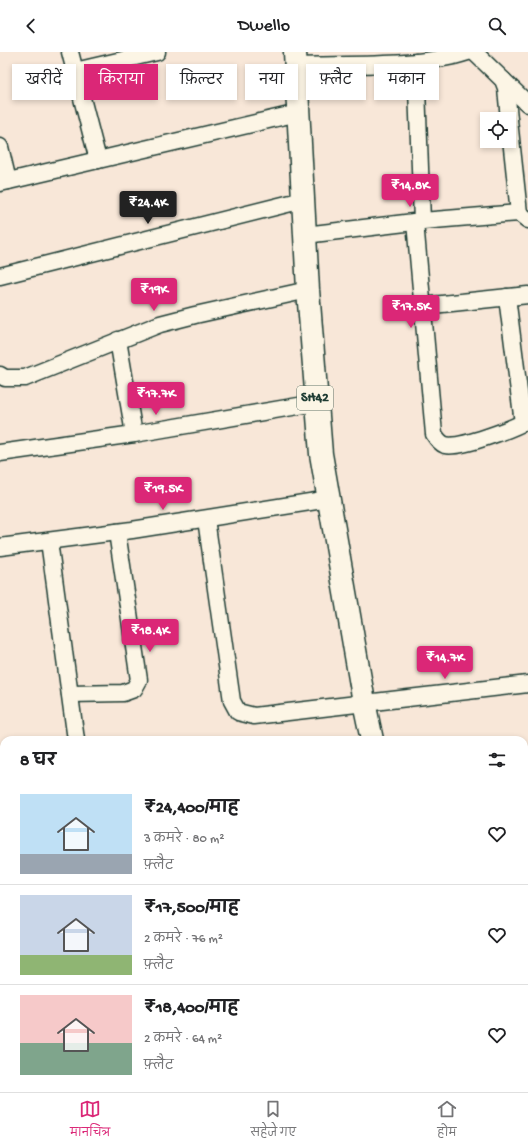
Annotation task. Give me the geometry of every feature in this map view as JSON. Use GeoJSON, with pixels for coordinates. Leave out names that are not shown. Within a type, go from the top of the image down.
{"type":"FeatureCollection","features":[{"type":"Feature","properties":{"kind":"main road","name":"SH42"},"geometry":{"type":"LineString","coordinates":[[295,59],[308,290],[321,454],[371,736]]}},
{"type":"Feature","properties":{"kind":"street"},"geometry":{"type":"LineString","coordinates":[[70,52],[73,64]]}},
{"type":"Feature","properties":{"kind":"street"},"geometry":{"type":"LineString","coordinates":[[76,71],[157,52]]}},
{"type":"Feature","properties":{"kind":"street"},"geometry":{"type":"LineString","coordinates":[[295,59],[416,62],[455,56],[468,52]]}},
{"type":"Feature","properties":{"kind":"street"},"geometry":{"type":"LineString","coordinates":[[474,52],[528,104]]}},
{"type":"Feature","properties":{"kind":"street"},"geometry":{"type":"LineString","coordinates":[[416,62],[419,222],[423,306],[434,434],[437,439],[446,445],[458,445],[505,430],[525,421],[506,297]]}},
{"type":"Feature","properties":{"kind":"street"},"geometry":{"type":"LineString","coordinates":[[76,75],[98,160]]}},
{"type":"Feature","properties":{"kind":"street"},"geometry":{"type":"LineString","coordinates":[[503,80],[506,88],[508,112]]}},
{"type":"Feature","properties":{"kind":"street"},"geometry":{"type":"LineString","coordinates":[[0,147],[4,182],[298,113]]}},
{"type":"Feature","properties":{"kind":"street"},"geometry":{"type":"LineString","coordinates":[[305,235],[419,222],[523,216],[513,148]]}},
{"type":"Feature","properties":{"kind":"street"},"geometry":{"type":"LineString","coordinates":[[0,276],[303,200]]}},
{"type":"Feature","properties":{"kind":"street"},"geometry":{"type":"LineString","coordinates":[[0,375],[5,378],[25,378],[160,324],[308,290]]}},
{"type":"Feature","properties":{"kind":"street"},"geometry":{"type":"LineString","coordinates":[[423,306],[528,295]]}},
{"type":"Feature","properties":{"kind":"street"},"geometry":{"type":"LineString","coordinates":[[118,340],[134,434]]}},
{"type":"Feature","properties":{"kind":"street"},"geometry":{"type":"LineString","coordinates":[[0,454],[134,434],[316,403]]}},
{"type":"Feature","properties":{"kind":"street"},"geometry":{"type":"LineString","coordinates":[[0,547],[117,532],[329,499]]}},
{"type":"Feature","properties":{"kind":"street"},"geometry":{"type":"LineString","coordinates":[[206,519],[232,701],[238,712],[254,716],[528,684]]}},
{"type":"Feature","properties":{"kind":"street"},"geometry":{"type":"LineString","coordinates":[[70,694],[123,694],[134,689],[139,680],[117,532]]}},
{"type":"Feature","properties":{"kind":"street"},"geometry":{"type":"LineString","coordinates":[[49,541],[75,736]]}}]}
